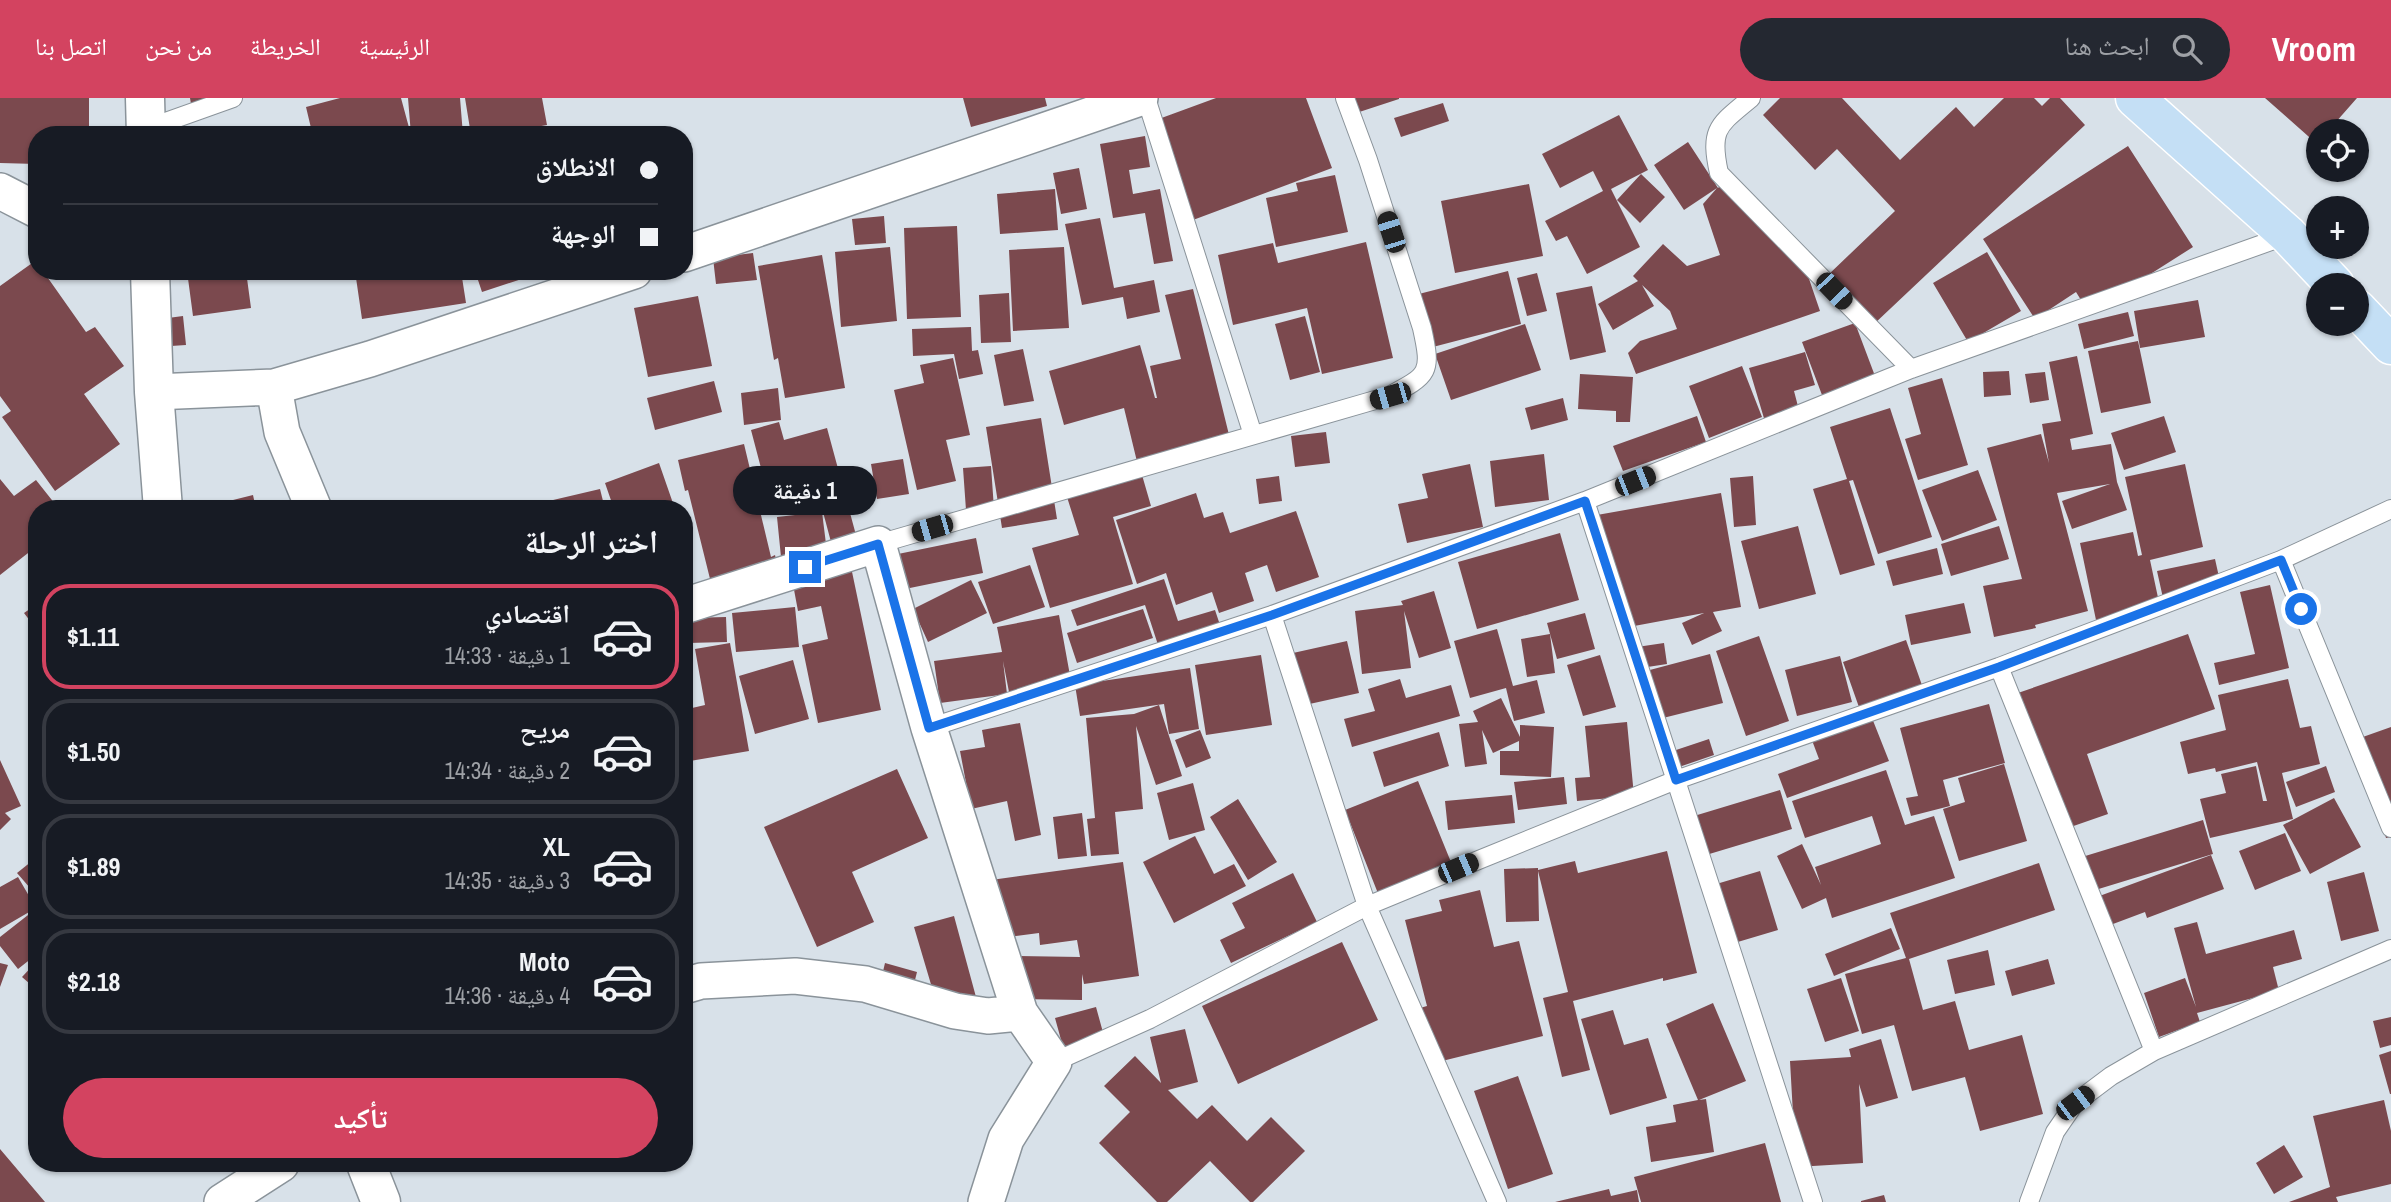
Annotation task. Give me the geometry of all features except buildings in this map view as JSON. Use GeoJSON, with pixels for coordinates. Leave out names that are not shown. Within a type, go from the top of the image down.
{"type":"FeatureCollection","features":[{"type":"Feature","properties":{"kind":"main road"},"geometry":{"type":"LineString","coordinates":[[2135,98],[2288,235],[2324,273]]}},
{"type":"Feature","properties":{"kind":"main road"},"geometry":{"type":"LineString","coordinates":[[150,280],[154,392],[162,500]]}},
{"type":"Feature","properties":{"kind":"main road"},"geometry":{"type":"LineString","coordinates":[[2369,322],[2391,345]]}},
{"type":"Feature","properties":{"kind":"street"},"geometry":{"type":"LineString","coordinates":[[693,251],[1143,98]]}},
{"type":"Feature","properties":{"kind":"street"},"geometry":{"type":"LineString","coordinates":[[0,191],[28,206]]}},
{"type":"Feature","properties":{"kind":"street"},"geometry":{"type":"LineString","coordinates":[[154,392],[274,387],[382,355],[607,280]]}},
{"type":"Feature","properties":{"kind":"street"},"geometry":{"type":"LineString","coordinates":[[274,387],[282,432],[310,500]]}},
{"type":"Feature","properties":{"kind":"street"},"geometry":{"type":"LineString","coordinates":[[693,603],[878,544],[929,728],[1020,1013],[1054,1062],[1006,1139],[986,1202]]}},
{"type":"Feature","properties":{"kind":"street"},"geometry":{"type":"LineString","coordinates":[[693,983],[795,976],[865,984],[955,1011],[988,1016],[1020,1013]]}},
{"type":"Feature","properties":{"kind":"street"},"geometry":{"type":"LineString","coordinates":[[222,1202],[269,1172]]}},
{"type":"Feature","properties":{"kind":"lane"},"geometry":{"type":"LineString","coordinates":[[146,121],[233,98]]}},
{"type":"Feature","properties":{"kind":"lane"},"geometry":{"type":"LineString","coordinates":[[1143,98],[1253,435]]}},
{"type":"Feature","properties":{"kind":"lane"},"geometry":{"type":"LineString","coordinates":[[878,544],[1390,396],[1416,382],[1426,372],[1428,355],[1422,328],[1368,160],[1345,98]]}},
{"type":"Feature","properties":{"kind":"lane"},"geometry":{"type":"LineString","coordinates":[[1751,98],[1720,125],[1714,149],[1719,173],[1911,369]]}},
{"type":"Feature","properties":{"kind":"lane"},"geometry":{"type":"LineString","coordinates":[[929,728],[1272,615],[1585,501],[1911,369],[2288,235]]}},
{"type":"Feature","properties":{"kind":"lane"},"geometry":{"type":"LineString","coordinates":[[1585,501],[1812,1202]]}},
{"type":"Feature","properties":{"kind":"lane"},"geometry":{"type":"LineString","coordinates":[[1054,1062],[1150,1019],[1367,906],[1676,780],[1999,667],[2281,560],[2391,509]]}},
{"type":"Feature","properties":{"kind":"lane"},"geometry":{"type":"LineString","coordinates":[[2281,560],[2391,828]]}},
{"type":"Feature","properties":{"kind":"lane"},"geometry":{"type":"LineString","coordinates":[[1272,615],[1367,906],[1497,1202]]}},
{"type":"Feature","properties":{"kind":"lane"},"geometry":{"type":"LineString","coordinates":[[1999,667],[2154,1051]]}},
{"type":"Feature","properties":{"kind":"lane"},"geometry":{"type":"LineString","coordinates":[[2029,1202],[2055,1132],[2075,1103],[2111,1076],[2154,1051],[2391,949]]}},
{"type":"Feature","properties":{"kind":"route"},"geometry":{"type":"LineString","coordinates":[[805,567],[878,544],[929,728],[1272,615],[1585,501],[1676,780],[1999,667],[2281,560],[2301,609]]}}]}
